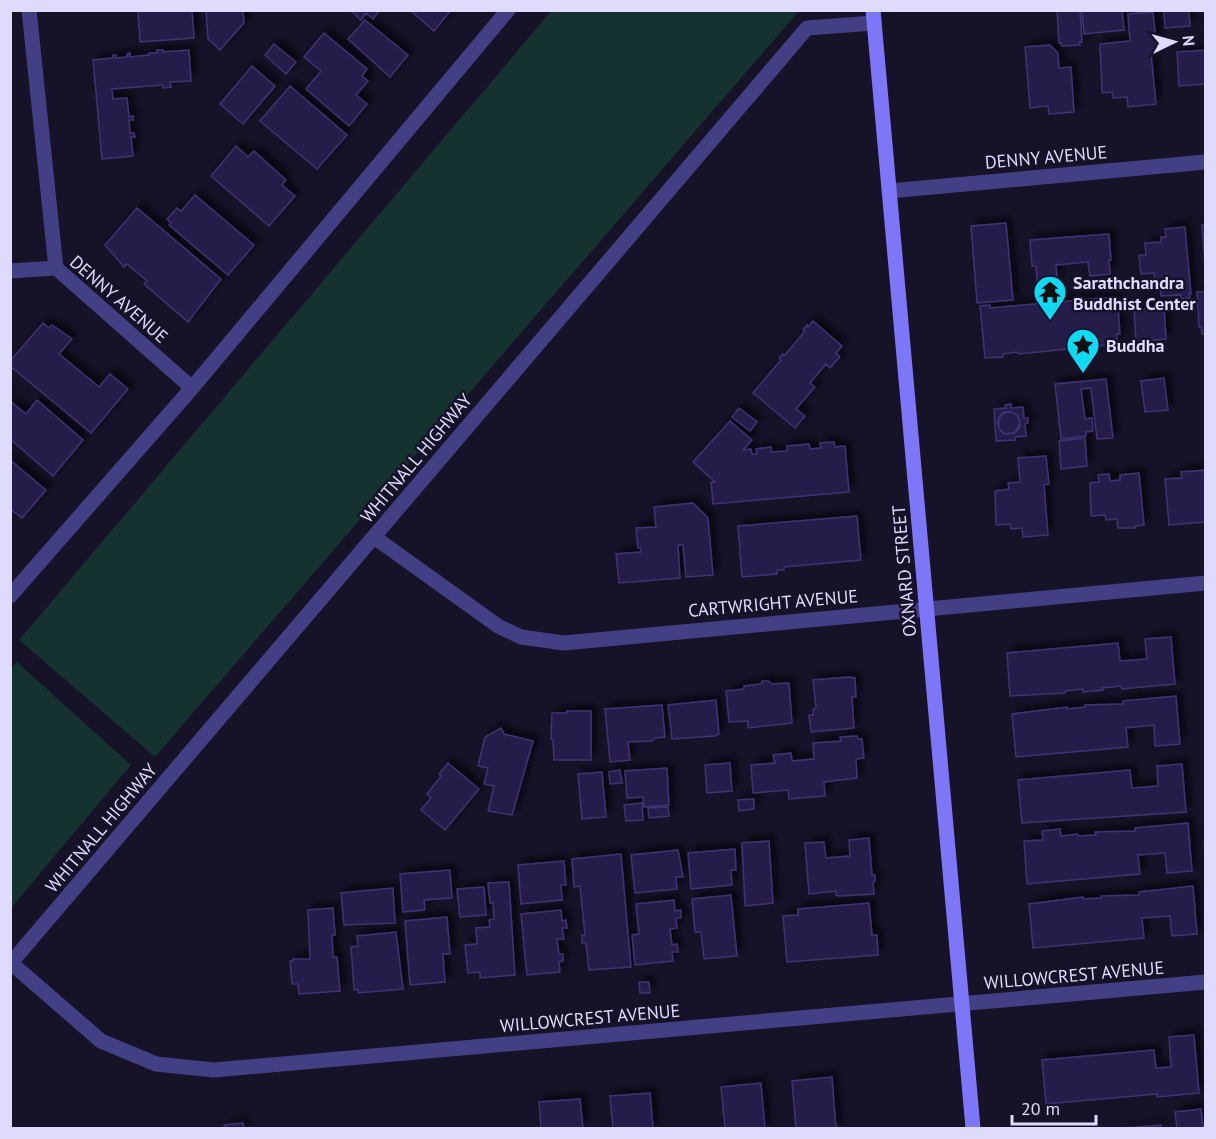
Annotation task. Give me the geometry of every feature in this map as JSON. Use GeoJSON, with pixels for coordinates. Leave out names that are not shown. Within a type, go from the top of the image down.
{"type":"FeatureCollection","features":[{"type":"Feature","properties":{"kind":"main road","name":"OXNARD STREET"},"geometry":{"type":"LineString","coordinates":[[874,17],[973,1128]]}},
{"type":"Feature","properties":{"kind":"street"},"geometry":{"type":"LineString","coordinates":[[29,10],[56,268]]}},
{"type":"Feature","properties":{"kind":"street"},"geometry":{"type":"LineString","coordinates":[[10,596],[192,388],[508,10]]}},
{"type":"Feature","properties":{"kind":"street","name":"WHITNALL HIGHWAY"},"geometry":{"type":"LineString","coordinates":[[11,964],[807,28],[874,17]]}},
{"type":"Feature","properties":{"kind":"street","name":"DENNY AVENUE"},"geometry":{"type":"LineString","coordinates":[[889,191],[1206,162]]}},
{"type":"Feature","properties":{"kind":"street","name":"DENNY AVENUE"},"geometry":{"type":"LineString","coordinates":[[10,271],[56,268],[192,388]]}},
{"type":"Feature","properties":{"kind":"street","name":"CARTWRIGHT AVENUE"},"geometry":{"type":"LineString","coordinates":[[374,537],[498,626],[521,637],[564,643],[1206,583]]}},
{"type":"Feature","properties":{"kind":"street","name":"WILLOWCREST AVENUE"},"geometry":{"type":"LineString","coordinates":[[11,964],[101,1041],[156,1064],[214,1070],[1206,982]]}},
{"type":"Feature","properties":{"kind":"green space"},"geometry":{"type":"Polygon","coordinates":[[[552,10],[799,11],[155,757],[19,640],[552,10]]]}},
{"type":"Feature","properties":{"kind":"green space"},"geometry":{"type":"Polygon","coordinates":[[[17,662],[131,765],[11,908],[10,669],[17,662]]]}},
{"type":"Feature","properties":{"kind":"building"},"geometry":{"type":"Polygon","coordinates":[[[192,10],[194,38],[140,42],[138,11],[192,10]]]}},
{"type":"Feature","properties":{"kind":"building"},"geometry":{"type":"Polygon","coordinates":[[[206,10],[243,10],[244,23],[220,50],[208,39],[206,10]]]}},
{"type":"Feature","properties":{"kind":"building"},"geometry":{"type":"Polygon","coordinates":[[[350,10],[380,10],[373,19],[366,13],[361,20],[350,10]]]}},
{"type":"Feature","properties":{"kind":"building"},"geometry":{"type":"Polygon","coordinates":[[[410,10],[451,10],[434,31],[410,10]]]}},
{"type":"Feature","properties":{"kind":"building"},"geometry":{"type":"Polygon","coordinates":[[[1057,10],[1080,10],[1082,42],[1079,42],[1080,45],[1062,46],[1059,43],[1057,10]]]}},
{"type":"Feature","properties":{"kind":"building"},"geometry":{"type":"Polygon","coordinates":[[[1082,10],[1122,10],[1124,30],[1084,34],[1082,10]]]}},
{"type":"Feature","properties":{"kind":"building"},"geometry":{"type":"Polygon","coordinates":[[[1164,10],[1189,10],[1190,26],[1165,28],[1164,10]]]}},
{"type":"Feature","properties":{"kind":"building"},"geometry":{"type":"Polygon","coordinates":[[[1153,12],[1157,52],[1151,53],[1156,104],[1128,107],[1127,97],[1113,98],[1112,92],[1102,93],[1100,44],[1130,41],[1128,14],[1153,12]]]}},
{"type":"Feature","properties":{"kind":"building"},"geometry":{"type":"Polygon","coordinates":[[[365,20],[408,55],[390,77],[348,39],[365,20]]]}},
{"type":"Feature","properties":{"kind":"building"},"geometry":{"type":"Polygon","coordinates":[[[324,33],[367,69],[362,76],[368,81],[356,95],[367,104],[349,126],[306,89],[321,71],[304,57],[324,33]]]}},
{"type":"Feature","properties":{"kind":"building"},"geometry":{"type":"Polygon","coordinates":[[[274,44],[296,62],[286,74],[265,55],[274,44]]]}},
{"type":"Feature","properties":{"kind":"building"},"geometry":{"type":"Polygon","coordinates":[[[1050,45],[1058,53],[1059,68],[1071,67],[1074,112],[1049,114],[1048,106],[1030,108],[1025,47],[1050,45]]]}},
{"type":"Feature","properties":{"kind":"building"},"geometry":{"type":"Polygon","coordinates":[[[157,50],[163,50],[163,52],[189,50],[191,81],[170,82],[171,87],[163,88],[163,85],[112,89],[113,99],[127,98],[129,117],[133,116],[133,120],[129,120],[130,133],[134,133],[135,137],[131,137],[133,156],[102,159],[93,60],[113,58],[113,55],[116,55],[116,58],[127,57],[130,53],[130,57],[149,55],[149,53],[157,53],[157,50]]]}},
{"type":"Feature","properties":{"kind":"building"},"geometry":{"type":"Polygon","coordinates":[[[1206,50],[1206,84],[1179,86],[1177,52],[1206,50]]]}},
{"type":"Feature","properties":{"kind":"building"},"geometry":{"type":"Polygon","coordinates":[[[252,66],[275,86],[243,124],[220,104],[252,66]]]}},
{"type":"Feature","properties":{"kind":"building"},"geometry":{"type":"Polygon","coordinates":[[[290,86],[347,135],[317,169],[260,121],[290,86]]]}},
{"type":"Feature","properties":{"kind":"building"},"geometry":{"type":"Polygon","coordinates":[[[236,146],[248,157],[254,151],[286,180],[282,185],[295,196],[269,226],[211,176],[236,146]]]}},
{"type":"Feature","properties":{"kind":"building"},"geometry":{"type":"Polygon","coordinates":[[[195,195],[254,245],[228,275],[169,225],[171,223],[167,219],[177,208],[181,211],[195,195]]]}},
{"type":"Feature","properties":{"kind":"building"},"geometry":{"type":"Polygon","coordinates":[[[137,208],[221,279],[188,322],[144,284],[147,281],[127,264],[124,267],[105,245],[137,208]]]}},
{"type":"Feature","properties":{"kind":"building"},"geometry":{"type":"Polygon","coordinates":[[[1006,223],[1013,300],[977,303],[971,226],[1006,223]]]}},
{"type":"Feature","properties":{"kind":"building"},"geometry":{"type":"Polygon","coordinates":[[[1202,225],[1206,225],[1205,263],[1202,225]]]}},
{"type":"Feature","properties":{"kind":"building"},"geometry":{"type":"Polygon","coordinates":[[[1185,227],[1190,298],[1181,299],[1181,295],[1161,296],[1159,279],[1155,279],[1154,273],[1141,274],[1139,255],[1146,255],[1145,243],[1161,242],[1161,237],[1166,237],[1165,229],[1185,227]]]}},
{"type":"Feature","properties":{"kind":"building"},"geometry":{"type":"Polygon","coordinates":[[[1109,234],[1110,274],[1090,276],[1088,262],[1056,265],[1057,279],[1037,281],[1036,266],[1032,266],[1030,240],[1109,234]]]}},
{"type":"Feature","properties":{"kind":"building"},"geometry":{"type":"Polygon","coordinates":[[[1049,285],[1049,296],[1037,296],[1036,286],[1049,285]]]}},
{"type":"Feature","properties":{"kind":"building"},"geometry":{"type":"Polygon","coordinates":[[[1197,292],[1206,292],[1206,334],[1202,334],[1201,327],[1199,327],[1197,292]]]}},
{"type":"Feature","properties":{"kind":"building","name":"Sarathchandra Buddhist Center"},"geometry":{"type":"Polygon","coordinates":[[[1113,297],[1114,306],[1118,306],[1120,334],[1117,334],[1117,344],[1019,354],[1018,352],[1003,354],[1003,357],[985,358],[980,306],[990,305],[990,308],[1113,297]]]}},
{"type":"Feature","properties":{"kind":"building"},"geometry":{"type":"Polygon","coordinates":[[[1164,307],[1166,339],[1136,342],[1134,310],[1164,307]]]}},
{"type":"Feature","properties":{"kind":"building"},"geometry":{"type":"Polygon","coordinates":[[[813,321],[842,346],[836,353],[840,357],[830,368],[826,364],[810,383],[815,387],[796,409],[805,416],[795,428],[753,393],[781,360],[779,358],[785,355],[805,331],[803,330],[807,325],[808,327],[813,321]]]}},
{"type":"Feature","properties":{"kind":"building"},"geometry":{"type":"Polygon","coordinates":[[[43,323],[49,328],[52,325],[72,339],[59,354],[99,387],[110,374],[128,389],[91,433],[10,366],[10,361],[43,323]]]}},
{"type":"Feature","properties":{"kind":"building"},"geometry":{"type":"Polygon","coordinates":[[[1164,378],[1168,410],[1145,412],[1141,381],[1164,378]]]}},
{"type":"Feature","properties":{"kind":"building"},"geometry":{"type":"Polygon","coordinates":[[[1106,379],[1113,438],[1097,439],[1091,388],[1081,389],[1085,419],[1092,418],[1093,431],[1086,432],[1086,436],[1061,439],[1055,384],[1106,379]]]}},
{"type":"Feature","properties":{"kind":"building"},"geometry":{"type":"Polygon","coordinates":[[[37,400],[83,440],[53,476],[10,439],[10,401],[26,414],[37,400]]]}},
{"type":"Feature","properties":{"kind":"building"},"geometry":{"type":"Polygon","coordinates":[[[1011,404],[1011,408],[1023,407],[1024,418],[1028,418],[1028,423],[1025,424],[1026,436],[1015,437],[1015,440],[996,441],[994,409],[1006,408],[1005,405],[1011,404]],[[1004,412],[999,417],[999,429],[1004,434],[1015,433],[1020,423],[1018,416],[1012,412],[1004,412]]]}},
{"type":"Feature","properties":{"kind":"building"},"geometry":{"type":"Polygon","coordinates":[[[739,408],[757,422],[750,431],[732,417],[739,408]]]}},
{"type":"Feature","properties":{"kind":"building"},"geometry":{"type":"Polygon","coordinates":[[[1005,412],[1013,412],[1020,419],[1020,427],[1013,434],[1005,434],[998,427],[998,419],[1005,412]]]}},
{"type":"Feature","properties":{"kind":"building"},"geometry":{"type":"Polygon","coordinates":[[[730,421],[752,440],[743,450],[751,449],[752,454],[757,454],[756,449],[771,447],[771,452],[787,451],[787,446],[809,444],[810,449],[821,448],[820,443],[834,442],[835,447],[845,446],[849,492],[713,504],[711,482],[715,482],[693,462],[730,421]]]}},
{"type":"Feature","properties":{"kind":"building"},"geometry":{"type":"Polygon","coordinates":[[[1085,438],[1087,466],[1061,469],[1059,441],[1085,438]]]}},
{"type":"Feature","properties":{"kind":"building"},"geometry":{"type":"Polygon","coordinates":[[[1046,456],[1049,484],[1044,485],[1048,535],[1023,537],[1022,528],[1011,529],[1010,524],[996,525],[995,491],[1009,489],[1008,483],[1020,482],[1018,458],[1046,456]]]}},
{"type":"Feature","properties":{"kind":"building"},"geometry":{"type":"Polygon","coordinates":[[[10,460],[46,490],[22,518],[10,509],[10,460]]]}},
{"type":"Feature","properties":{"kind":"building"},"geometry":{"type":"Polygon","coordinates":[[[1206,470],[1206,522],[1169,525],[1165,479],[1182,478],[1181,472],[1206,470]]]}},
{"type":"Feature","properties":{"kind":"building"},"geometry":{"type":"Polygon","coordinates":[[[1139,473],[1144,525],[1135,526],[1135,528],[1118,528],[1117,519],[1106,520],[1105,515],[1091,516],[1090,483],[1099,482],[1098,475],[1109,474],[1110,481],[1120,480],[1120,475],[1139,473]]]}},
{"type":"Feature","properties":{"kind":"building"},"geometry":{"type":"Polygon","coordinates":[[[693,503],[708,518],[713,575],[686,577],[683,545],[678,545],[680,578],[619,583],[616,554],[641,552],[641,548],[638,548],[636,528],[656,527],[654,507],[693,503]]]}},
{"type":"Feature","properties":{"kind":"building"},"geometry":{"type":"Polygon","coordinates":[[[857,516],[861,560],[784,567],[784,570],[777,570],[777,574],[742,577],[738,526],[857,516]]]}},
{"type":"Feature","properties":{"kind":"building"},"geometry":{"type":"Polygon","coordinates":[[[1171,637],[1175,684],[1122,689],[1121,686],[1083,692],[1083,689],[1065,691],[1065,693],[1010,696],[1007,653],[1118,643],[1120,661],[1147,659],[1145,639],[1171,637]]]}},
{"type":"Feature","properties":{"kind":"building"},"geometry":{"type":"Polygon","coordinates":[[[855,678],[856,697],[852,697],[854,728],[811,732],[809,715],[813,715],[813,709],[816,708],[813,680],[855,678]]]}},
{"type":"Feature","properties":{"kind":"building"},"geometry":{"type":"Polygon","coordinates":[[[762,681],[772,684],[789,683],[792,723],[748,728],[748,721],[729,722],[726,691],[744,689],[744,686],[761,684],[762,681]]]}},
{"type":"Feature","properties":{"kind":"building"},"geometry":{"type":"Polygon","coordinates":[[[1176,696],[1180,744],[1155,746],[1154,725],[1126,728],[1128,747],[1016,757],[1012,714],[1085,707],[1085,705],[1123,704],[1123,701],[1176,696]]]}},
{"type":"Feature","properties":{"kind":"building"},"geometry":{"type":"Polygon","coordinates":[[[716,700],[719,734],[672,739],[668,705],[716,700]]]}},
{"type":"Feature","properties":{"kind":"building"},"geometry":{"type":"Polygon","coordinates":[[[662,705],[665,737],[655,738],[652,741],[628,742],[630,760],[610,762],[605,709],[662,705]]]}},
{"type":"Feature","properties":{"kind":"building"},"geometry":{"type":"Polygon","coordinates":[[[567,711],[591,711],[591,760],[554,760],[553,740],[551,739],[552,713],[567,713],[567,711]]]}},
{"type":"Feature","properties":{"kind":"building"},"geometry":{"type":"Polygon","coordinates":[[[501,728],[504,734],[533,741],[512,815],[488,811],[494,786],[484,784],[488,768],[478,766],[485,737],[501,728]]]}},
{"type":"Feature","properties":{"kind":"building"},"geometry":{"type":"Polygon","coordinates":[[[857,736],[858,739],[862,739],[864,758],[856,759],[857,778],[824,782],[825,796],[789,799],[788,790],[753,793],[751,765],[775,763],[773,755],[791,753],[792,761],[814,759],[813,743],[841,741],[840,737],[857,736]]]}},
{"type":"Feature","properties":{"kind":"building"},"geometry":{"type":"Polygon","coordinates":[[[448,763],[479,789],[445,830],[421,810],[431,798],[427,794],[448,763]]]}},
{"type":"Feature","properties":{"kind":"building"},"geometry":{"type":"Polygon","coordinates":[[[730,763],[732,791],[707,793],[705,765],[730,763]]]}},
{"type":"Feature","properties":{"kind":"building"},"geometry":{"type":"Polygon","coordinates":[[[1182,764],[1186,812],[1022,823],[1018,780],[1130,770],[1132,788],[1158,786],[1157,766],[1182,764]]]}},
{"type":"Feature","properties":{"kind":"building"},"geometry":{"type":"Polygon","coordinates":[[[667,768],[669,805],[644,807],[643,797],[627,798],[625,771],[667,768]]]}},
{"type":"Feature","properties":{"kind":"building"},"geometry":{"type":"Polygon","coordinates":[[[620,770],[622,783],[610,784],[609,772],[620,770]]]}},
{"type":"Feature","properties":{"kind":"building"},"geometry":{"type":"Polygon","coordinates":[[[602,772],[606,817],[582,819],[578,774],[602,772]]]}},
{"type":"Feature","properties":{"kind":"building"},"geometry":{"type":"Polygon","coordinates":[[[754,799],[754,809],[739,811],[738,800],[754,799]]]}},
{"type":"Feature","properties":{"kind":"building"},"geometry":{"type":"Polygon","coordinates":[[[642,803],[643,820],[626,821],[624,805],[642,803]]]}},
{"type":"Feature","properties":{"kind":"building"},"geometry":{"type":"Polygon","coordinates":[[[668,807],[669,816],[649,818],[648,808],[668,807]]]}},
{"type":"Feature","properties":{"kind":"building"},"geometry":{"type":"Polygon","coordinates":[[[1188,823],[1192,871],[1167,873],[1165,853],[1138,855],[1140,874],[1027,884],[1024,841],[1043,840],[1042,831],[1060,829],[1061,836],[1078,834],[1078,836],[1096,835],[1095,832],[1135,831],[1135,828],[1188,823]]]}},
{"type":"Feature","properties":{"kind":"building"},"geometry":{"type":"Polygon","coordinates":[[[869,838],[872,875],[875,875],[874,894],[839,896],[836,895],[836,891],[809,894],[805,843],[824,842],[826,858],[850,856],[849,840],[869,838]]]}},
{"type":"Feature","properties":{"kind":"building"},"geometry":{"type":"Polygon","coordinates":[[[769,841],[773,903],[745,906],[742,843],[769,841]]]}},
{"type":"Feature","properties":{"kind":"building"},"geometry":{"type":"Polygon","coordinates":[[[735,849],[736,870],[731,870],[732,885],[691,889],[688,853],[735,849]]]}},
{"type":"Feature","properties":{"kind":"building"},"geometry":{"type":"Polygon","coordinates":[[[678,850],[683,877],[676,877],[677,889],[635,893],[631,855],[678,850]]]}},
{"type":"Feature","properties":{"kind":"building"},"geometry":{"type":"Polygon","coordinates":[[[621,854],[631,967],[589,970],[586,943],[582,943],[582,935],[585,935],[580,886],[574,887],[572,859],[621,854]]]}},
{"type":"Feature","properties":{"kind":"building"},"geometry":{"type":"Polygon","coordinates":[[[564,861],[566,885],[561,885],[562,900],[521,904],[518,865],[564,861]]]}},
{"type":"Feature","properties":{"kind":"building"},"geometry":{"type":"Polygon","coordinates":[[[450,870],[452,898],[424,900],[425,910],[403,912],[400,874],[450,870]]]}},
{"type":"Feature","properties":{"kind":"building"},"geometry":{"type":"Polygon","coordinates":[[[509,882],[515,975],[480,978],[480,972],[468,973],[465,945],[477,944],[476,928],[490,927],[489,920],[494,919],[488,883],[509,882]]]}},
{"type":"Feature","properties":{"kind":"building"},"geometry":{"type":"Polygon","coordinates":[[[1193,886],[1197,934],[1172,936],[1170,916],[1142,918],[1144,938],[1033,948],[1029,904],[1083,897],[1083,899],[1139,895],[1139,892],[1193,886]]]}},
{"type":"Feature","properties":{"kind":"building"},"geometry":{"type":"Polygon","coordinates":[[[484,887],[486,915],[460,917],[457,889],[484,887]]]}},
{"type":"Feature","properties":{"kind":"building"},"geometry":{"type":"Polygon","coordinates":[[[393,888],[395,923],[344,925],[341,893],[393,888]]]}},
{"type":"Feature","properties":{"kind":"building"},"geometry":{"type":"Polygon","coordinates":[[[731,895],[737,956],[704,959],[701,932],[695,932],[692,899],[731,895]]]}},
{"type":"Feature","properties":{"kind":"building"},"geometry":{"type":"Polygon","coordinates":[[[674,900],[675,911],[681,910],[681,918],[676,918],[677,928],[670,929],[672,945],[677,944],[678,952],[672,952],[673,961],[635,965],[632,935],[639,934],[636,904],[674,900]]]}},
{"type":"Feature","properties":{"kind":"building"},"geometry":{"type":"Polygon","coordinates":[[[869,903],[872,935],[877,935],[878,955],[787,962],[783,916],[798,915],[798,909],[869,903]]]}},
{"type":"Feature","properties":{"kind":"building"},"geometry":{"type":"Polygon","coordinates":[[[333,908],[335,935],[332,935],[333,957],[337,957],[340,991],[299,994],[298,984],[292,984],[290,961],[310,959],[308,910],[333,908]]]}},
{"type":"Feature","properties":{"kind":"building"},"geometry":{"type":"Polygon","coordinates":[[[561,910],[562,921],[566,920],[567,928],[562,928],[564,939],[557,939],[559,954],[563,954],[563,961],[559,962],[560,972],[527,975],[521,914],[561,910]]]}},
{"type":"Feature","properties":{"kind":"building"},"geometry":{"type":"Polygon","coordinates":[[[447,917],[450,954],[443,954],[445,982],[410,985],[405,921],[447,917]]]}},
{"type":"Feature","properties":{"kind":"building"},"geometry":{"type":"Polygon","coordinates":[[[396,932],[403,989],[358,993],[358,989],[354,990],[351,947],[358,946],[357,936],[396,932]]]}},
{"type":"Feature","properties":{"kind":"building"},"geometry":{"type":"Polygon","coordinates":[[[639,982],[649,982],[650,993],[640,993],[639,982]]]}},
{"type":"Feature","properties":{"kind":"building"},"geometry":{"type":"Polygon","coordinates":[[[1194,1035],[1199,1093],[1157,1097],[1157,1094],[1046,1104],[1042,1060],[1154,1050],[1156,1068],[1171,1067],[1169,1037],[1194,1035]]]}},
{"type":"Feature","properties":{"kind":"building"},"geometry":{"type":"Polygon","coordinates":[[[832,1077],[836,1128],[796,1128],[792,1081],[832,1077]]]}},
{"type":"Feature","properties":{"kind":"building"},"geometry":{"type":"Polygon","coordinates":[[[761,1083],[765,1128],[725,1128],[721,1087],[761,1083]]]}},
{"type":"Feature","properties":{"kind":"building"},"geometry":{"type":"Polygon","coordinates":[[[650,1093],[653,1128],[613,1128],[610,1096],[650,1093]]]}},
{"type":"Feature","properties":{"kind":"building"},"geometry":{"type":"Polygon","coordinates":[[[580,1099],[583,1128],[541,1128],[539,1102],[580,1099]]]}},
{"type":"Feature","properties":{"kind":"building"},"geometry":{"type":"Polygon","coordinates":[[[1201,1109],[1203,1128],[1177,1128],[1175,1112],[1201,1109]]]}},
{"type":"Feature","properties":{"kind":"building"},"geometry":{"type":"Polygon","coordinates":[[[243,1123],[244,1128],[225,1128],[224,1125],[243,1123]]]}},
{"type":"Feature","properties":{"kind":"building"},"geometry":{"type":"Polygon","coordinates":[[[1161,1125],[1161,1128],[1127,1128],[1161,1125]]]}},
{"type":"Feature","properties":{"kind":"place","name":"Sarathchandra Buddhist Center"},"geometry":{"type":"Point","coordinates":[1050,321]}},
{"type":"Feature","properties":{"kind":"place","name":"Buddha"},"geometry":{"type":"Point","coordinates":[1083,374]}}]}
